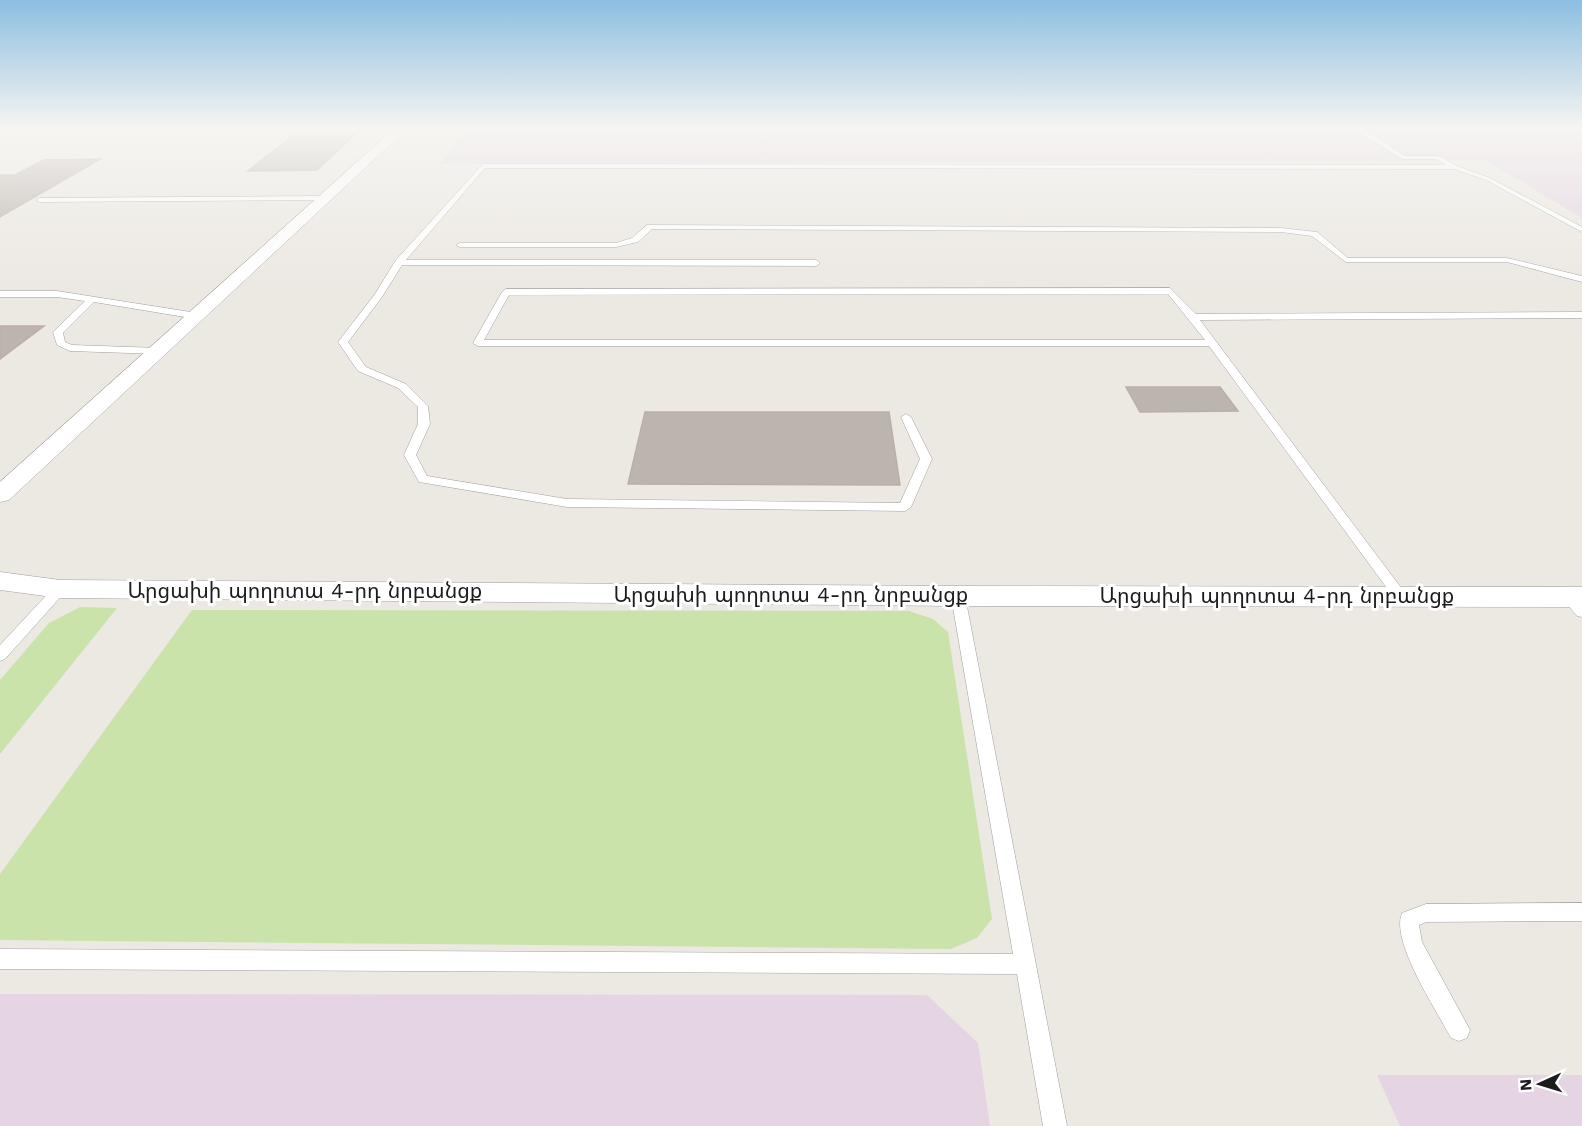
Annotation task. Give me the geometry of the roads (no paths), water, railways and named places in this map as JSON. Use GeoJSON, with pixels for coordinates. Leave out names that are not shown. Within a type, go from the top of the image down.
{"type":"FeatureCollection","features":[{"type":"Feature","properties":{"kind":"street"},"geometry":{"type":"LineString","coordinates":[[0,495],[346,180]]}},
{"type":"Feature","properties":{"kind":"street","name":"Արցախի պողոտա 4-րդ նրբանցք"},"geometry":{"type":"LineString","coordinates":[[0,581],[60,589],[958,596],[1400,596],[1577,602]]}},
{"type":"Feature","properties":{"kind":"lane"},"geometry":{"type":"LineString","coordinates":[[471,180],[399,262],[379,295],[343,342],[362,369],[402,386],[423,406],[424,424],[410,455],[423,479],[567,503],[905,507],[926,459],[906,417]]}},
{"type":"Feature","properties":{"kind":"lane"},"geometry":{"type":"LineString","coordinates":[[1489,180],[1582,230]]}},
{"type":"Feature","properties":{"kind":"lane"},"geometry":{"type":"LineString","coordinates":[[40,200],[326,198]]}},
{"type":"Feature","properties":{"kind":"lane"},"geometry":{"type":"LineString","coordinates":[[460,245],[616,245],[635,240],[650,227],[1281,230],[1314,234],[1346,260],[1507,260],[1582,279]]}},
{"type":"Feature","properties":{"kind":"lane"},"geometry":{"type":"LineString","coordinates":[[399,262],[816,263]]}},
{"type":"Feature","properties":{"kind":"lane"},"geometry":{"type":"LineString","coordinates":[[1212,343],[478,342],[506,292],[1170,291],[1212,343],[1400,596]]}},
{"type":"Feature","properties":{"kind":"lane"},"geometry":{"type":"LineString","coordinates":[[0,294],[57,294],[197,316]]}},
{"type":"Feature","properties":{"kind":"lane"},"geometry":{"type":"LineString","coordinates":[[92,299],[58,332],[60,344],[70,348],[159,351]]}},
{"type":"Feature","properties":{"kind":"lane"},"geometry":{"type":"LineString","coordinates":[[1192,317],[1582,315]]}},
{"type":"Feature","properties":{"kind":"lane"},"geometry":{"type":"LineString","coordinates":[[0,655],[60,589]]}},
{"type":"Feature","properties":{"kind":"lane"},"geometry":{"type":"LineString","coordinates":[[958,596],[1023,964],[1055,1126]]}},
{"type":"Feature","properties":{"kind":"lane"},"geometry":{"type":"LineString","coordinates":[[1459,1030],[1412,944],[1409,920],[1426,913],[1582,912]]}},
{"type":"Feature","properties":{"kind":"lane"},"geometry":{"type":"LineString","coordinates":[[0,959],[1023,964]]}}]}
